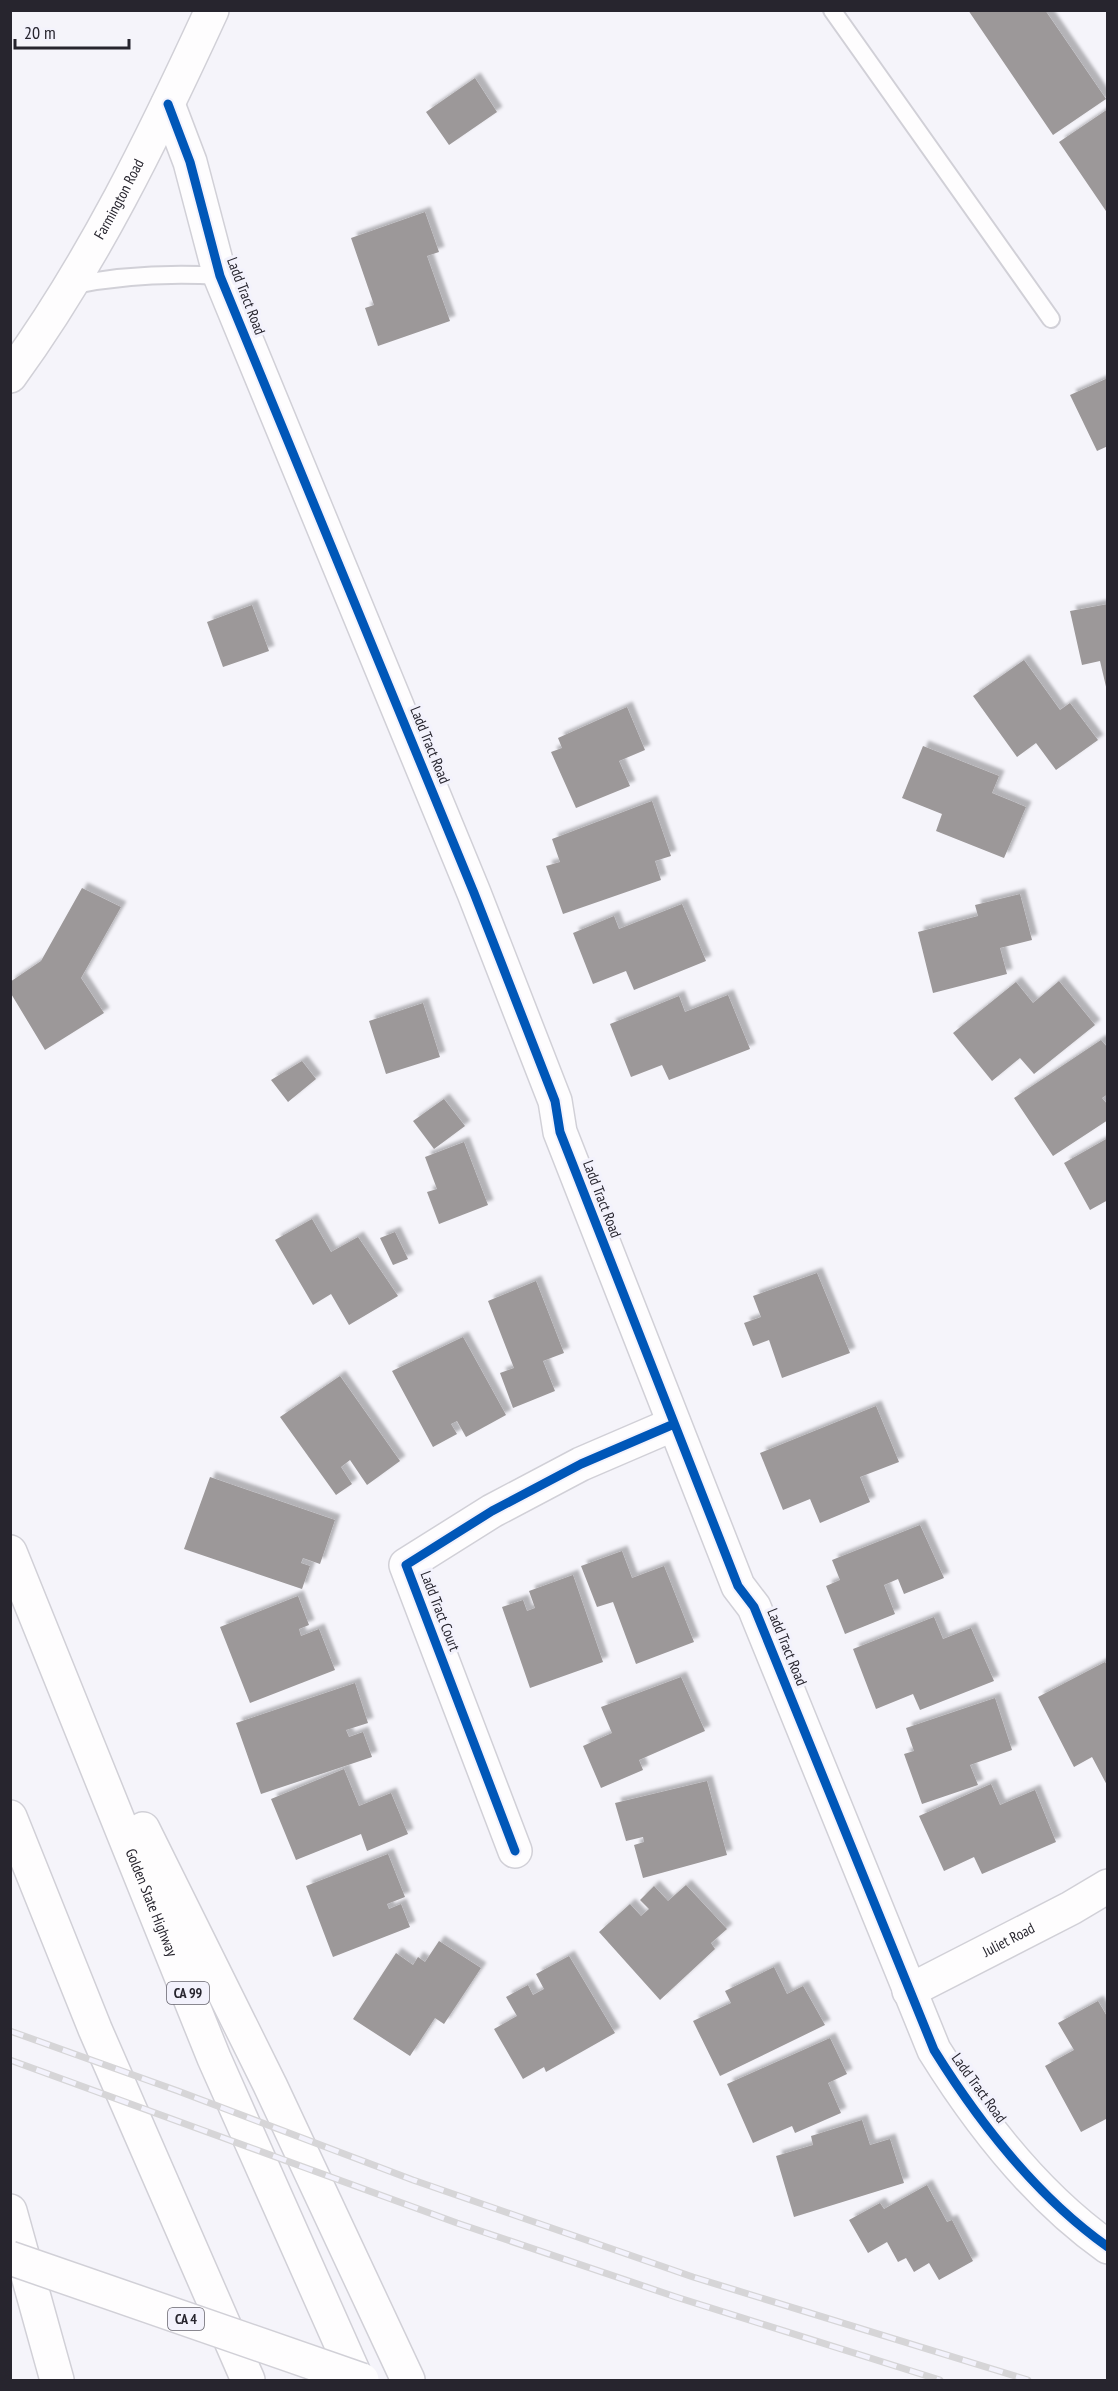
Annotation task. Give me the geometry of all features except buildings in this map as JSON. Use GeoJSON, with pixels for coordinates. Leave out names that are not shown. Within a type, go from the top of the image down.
{"type":"FeatureCollection","features":[{"type":"Feature","properties":{"kind":"main road","name":"Farmington Road"},"geometry":{"type":"LineString","coordinates":[[10,376],[36,341],[69,286],[168,104],[212,10]]}},
{"type":"Feature","properties":{"kind":"main road","name":"Ladd Tract Road"},"geometry":{"type":"LineString","coordinates":[[168,104],[190,162],[220,276],[474,893],[555,1101],[560,1132],[738,1586],[754,1606],[934,2050],[963,2097],[1018,2164],[1060,2209],[1107,2247]]}},
{"type":"Feature","properties":{"kind":"main road","name":"Ladd Tract Court"},"geometry":{"type":"LineString","coordinates":[[515,1851],[406,1565],[522,1495],[581,1464],[674,1424]]}},
{"type":"Feature","properties":{"kind":"main road","name":"Golden State Highway"},"geometry":{"type":"LineString","coordinates":[[10,1552],[214,2058],[357,2380]]}},
{"type":"Feature","properties":{"kind":"main road"},"geometry":{"type":"LineString","coordinates":[[30,1601],[270,2085],[408,2380]]}},
{"type":"Feature","properties":{"kind":"main road"},"geometry":{"type":"LineString","coordinates":[[10,1817],[94,2029],[248,2380]]}},
{"type":"Feature","properties":{"kind":"main road","name":"Juliet Road"},"geometry":{"type":"LineString","coordinates":[[909,1991],[1071,1908],[1107,1886]]}},
{"type":"Feature","properties":{"kind":"main road"},"geometry":{"type":"LineString","coordinates":[[10,2211],[57,2380]]}},
{"type":"Feature","properties":{"kind":"main road","name":"CA 4"},"geometry":{"type":"LineString","coordinates":[[10,2258],[362,2380]]}},
{"type":"Feature","properties":{"kind":"lane"},"geometry":{"type":"LineString","coordinates":[[832,10],[1051,319]]}},
{"type":"Feature","properties":{"kind":"lane"},"geometry":{"type":"LineString","coordinates":[[69,286],[117,276],[156,273],[220,276]]}},
{"type":"Feature","properties":{"kind":"railway"},"geometry":{"type":"LineString","coordinates":[[10,2031],[178,2091],[413,2180],[693,2277],[1028,2380]]}},
{"type":"Feature","properties":{"kind":"railway"},"geometry":{"type":"LineString","coordinates":[[10,2060],[457,2223],[676,2297],[940,2380]]}},
{"type":"Feature","properties":{"kind":"cycle path"},"geometry":{"type":"LineString","coordinates":[[168,104],[190,162],[220,276],[474,893],[555,1101],[560,1132],[738,1586],[754,1607],[934,2050],[970,2105],[1033,2182],[1082,2227],[1108,2247]]}},
{"type":"Feature","properties":{"kind":"cycle path"},"geometry":{"type":"LineString","coordinates":[[515,1851],[406,1565],[492,1511],[581,1464],[674,1424]]}}]}
